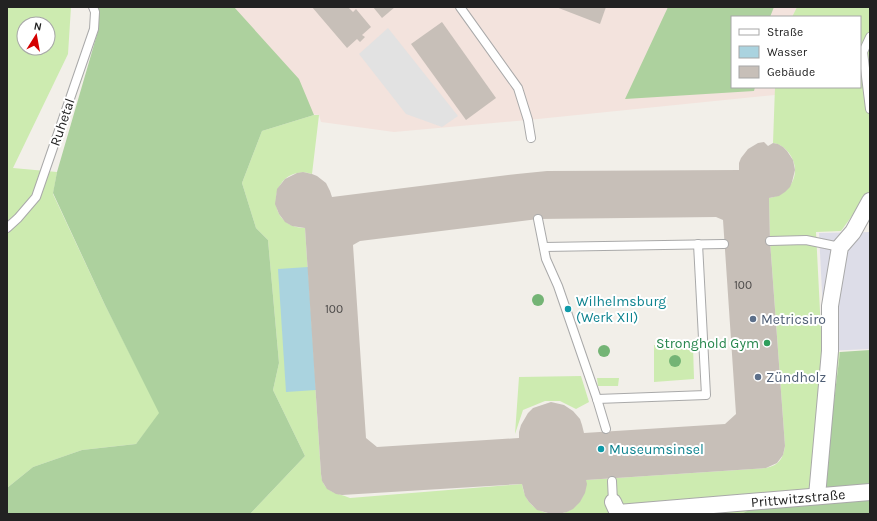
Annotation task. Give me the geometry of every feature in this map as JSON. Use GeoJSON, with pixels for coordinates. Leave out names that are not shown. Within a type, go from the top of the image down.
{"type":"FeatureCollection","features":[{"type":"Feature","properties":{"kind":"street"},"geometry":{"type":"LineString","coordinates":[[817,496],[830,351],[830,306],[840,247],[853,232],[870,201]]}},
{"type":"Feature","properties":{"kind":"street","name":"Prittwitzstraße"},"geometry":{"type":"LineString","coordinates":[[612,502],[618,513],[870,492]]}},
{"type":"Feature","properties":{"kind":"lane","name":"Ruhetal"},"geometry":{"type":"LineString","coordinates":[[7,228],[18,218],[36,197],[94,29],[95,12],[93,7]]}},
{"type":"Feature","properties":{"kind":"lane"},"geometry":{"type":"LineString","coordinates":[[460,7],[518,88],[528,120],[531,138]]}},
{"type":"Feature","properties":{"kind":"lane"},"geometry":{"type":"LineString","coordinates":[[870,37],[863,52],[870,109]]}},
{"type":"Feature","properties":{"kind":"lane"},"geometry":{"type":"LineString","coordinates":[[538,219],[546,259],[558,286],[598,399],[606,429]]}},
{"type":"Feature","properties":{"kind":"lane"},"geometry":{"type":"LineString","coordinates":[[770,241],[806,240],[840,247]]}},
{"type":"Feature","properties":{"kind":"lane"},"geometry":{"type":"LineString","coordinates":[[598,399],[706,395],[698,244]]}},
{"type":"Feature","properties":{"kind":"lane"},"geometry":{"type":"LineString","coordinates":[[544,247],[724,244]]}},
{"type":"Feature","properties":{"kind":"lane"},"geometry":{"type":"LineString","coordinates":[[612,480],[612,502]]}},
{"type":"Feature","properties":{"kind":"shaded area"},"geometry":{"type":"Polygon","coordinates":[[[208,7],[797,7],[792,16],[731,16],[731,88],[775,88],[775,95],[394,132],[321,122],[319,115],[295,112],[208,7]]]}},
{"type":"Feature","properties":{"kind":"shaded area"},"geometry":{"type":"Polygon","coordinates":[[[388,28],[458,116],[442,127],[406,114],[359,54],[388,28]]]}},
{"type":"Feature","properties":{"kind":"shaded area"},"geometry":{"type":"Polygon","coordinates":[[[870,232],[870,349],[825,351],[819,233],[870,232]]]}},
{"type":"Feature","properties":{"kind":"green space"},"geometry":{"type":"Polygon","coordinates":[[[7,7],[71,7],[68,54],[13,168],[57,172],[53,194],[105,305],[160,413],[136,444],[82,450],[33,467],[7,488],[7,7]]]}},
{"type":"Feature","properties":{"kind":"green space"},"geometry":{"type":"Polygon","coordinates":[[[97,7],[234,7],[299,79],[314,115],[262,131],[242,183],[256,228],[268,240],[279,363],[273,390],[305,456],[250,514],[7,514],[7,488],[33,467],[82,450],[136,444],[159,413],[105,305],[53,193],[57,172],[98,31],[99,10],[97,7]]]}},
{"type":"Feature","properties":{"kind":"green space"},"geometry":{"type":"Polygon","coordinates":[[[668,7],[774,7],[770,16],[731,16],[731,88],[755,88],[754,91],[625,99],[668,7]]]}},
{"type":"Feature","properties":{"kind":"green space"},"geometry":{"type":"Polygon","coordinates":[[[797,7],[870,7],[870,208],[854,213],[841,231],[816,232],[822,351],[829,353],[840,352],[823,491],[743,514],[558,514],[570,510],[579,503],[586,486],[586,480],[766,468],[774,465],[782,458],[785,446],[770,241],[769,198],[777,196],[789,187],[795,175],[795,168],[789,153],[780,145],[773,143],[775,88],[861,88],[861,16],[792,16],[797,7]]]}},
{"type":"Feature","properties":{"kind":"green space"},"geometry":{"type":"Polygon","coordinates":[[[314,115],[319,115],[312,174],[298,173],[287,177],[280,186],[276,196],[277,207],[281,217],[291,225],[305,228],[321,474],[324,485],[335,493],[350,498],[522,484],[525,496],[531,505],[540,511],[552,514],[250,514],[305,456],[273,390],[279,363],[268,240],[256,228],[242,183],[262,131],[314,115]]]}},
{"type":"Feature","properties":{"kind":"green space"},"geometry":{"type":"Polygon","coordinates":[[[654,345],[693,345],[694,379],[654,382],[654,345]]]}},
{"type":"Feature","properties":{"kind":"green space"},"geometry":{"type":"Polygon","coordinates":[[[870,350],[870,487],[823,491],[840,352],[870,350]]]}},
{"type":"Feature","properties":{"kind":"green space"},"geometry":{"type":"Polygon","coordinates":[[[581,376],[589,402],[576,409],[560,401],[545,401],[523,410],[515,434],[519,377],[581,376]]]}},
{"type":"Feature","properties":{"kind":"green space"},"geometry":{"type":"Polygon","coordinates":[[[597,378],[619,378],[618,386],[598,386],[597,378]]]}},
{"type":"Feature","properties":{"kind":"green space"},"geometry":{"type":"Polygon","coordinates":[[[870,499],[870,514],[743,514],[756,507],[870,499]]]}},
{"type":"Feature","properties":{"kind":"water"},"geometry":{"type":"Polygon","coordinates":[[[308,267],[316,390],[286,392],[278,269],[308,267]]]}},
{"type":"Feature","properties":{"kind":"building"},"geometry":{"type":"Polygon","coordinates":[[[312,7],[348,7],[353,12],[356,9],[371,27],[362,35],[365,37],[360,42],[357,39],[347,48],[312,7]]]}},
{"type":"Feature","properties":{"kind":"building"},"geometry":{"type":"Polygon","coordinates":[[[373,7],[395,7],[382,18],[373,7]]]}},
{"type":"Feature","properties":{"kind":"building"},"geometry":{"type":"Polygon","coordinates":[[[556,7],[606,7],[600,24],[556,7]]]}},
{"type":"Feature","properties":{"kind":"building"},"geometry":{"type":"Polygon","coordinates":[[[442,22],[496,98],[466,120],[411,44],[442,22]]]}},
{"type":"Feature","properties":{"kind":"building"},"geometry":{"type":"Polygon","coordinates":[[[764,142],[768,146],[773,143],[783,147],[793,160],[795,170],[790,187],[779,196],[769,198],[770,241],[785,446],[783,455],[777,463],[766,468],[586,480],[587,484],[585,493],[580,502],[573,509],[558,514],[537,510],[525,496],[522,484],[342,495],[336,494],[327,489],[322,481],[321,474],[305,228],[292,226],[285,222],[279,214],[275,204],[277,189],[285,179],[297,173],[303,172],[312,174],[326,183],[332,197],[547,171],[739,170],[741,158],[748,149],[758,143],[764,142]],[[716,217],[538,219],[360,241],[353,245],[366,438],[377,447],[519,438],[521,425],[528,413],[533,408],[551,402],[564,405],[573,411],[580,419],[584,433],[725,424],[736,414],[723,220],[716,217]]]}},
{"type":"Feature","properties":{"kind":"place","name":"Wilhelmsburg (Werk XII)"},"geometry":{"type":"Point","coordinates":[568,309]}},
{"type":"Feature","properties":{"kind":"place","name":"Metricsiro"},"geometry":{"type":"Point","coordinates":[753,319]}},
{"type":"Feature","properties":{"kind":"place","name":"Stronghold Gym"},"geometry":{"type":"Point","coordinates":[767,343]}},
{"type":"Feature","properties":{"kind":"place","name":"Zündholz"},"geometry":{"type":"Point","coordinates":[758,377]}},
{"type":"Feature","properties":{"kind":"place","name":"Museumsinsel"},"geometry":{"type":"Point","coordinates":[601,449]}}]}
